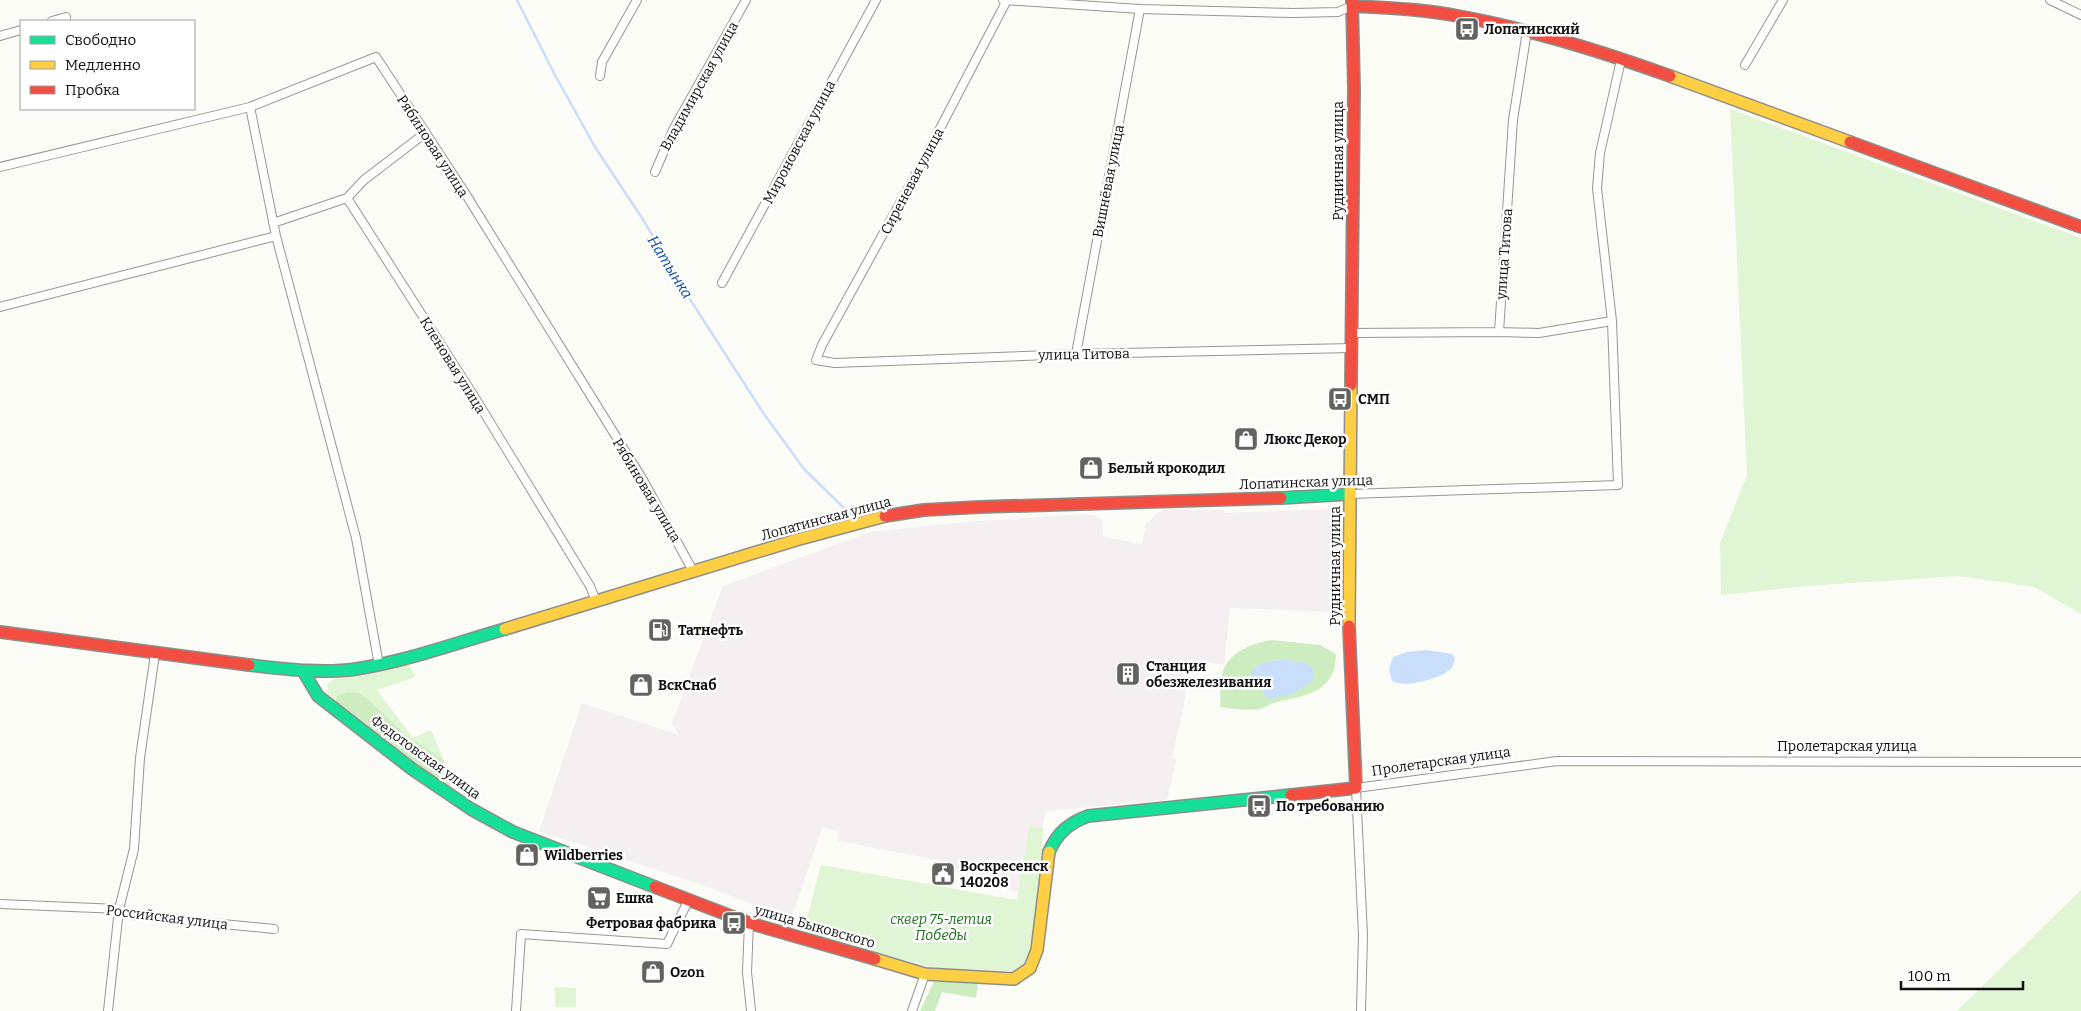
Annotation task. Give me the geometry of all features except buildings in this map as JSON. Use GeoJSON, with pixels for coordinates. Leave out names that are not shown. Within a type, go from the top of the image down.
{"type":"FeatureCollection","features":[{"type":"Feature","properties":{"kind":"main road"},"geometry":{"type":"LineString","coordinates":[[1352,3],[1444,14],[1527,31],[1621,60],[2081,226]]}},
{"type":"Feature","properties":{"kind":"main road","name":"Рудничная улица"},"geometry":{"type":"LineString","coordinates":[[1352,3],[1354,90],[1350,640],[1356,788]]}},
{"type":"Feature","properties":{"kind":"main road","name":"Лопатинская улица"},"geometry":{"type":"LineString","coordinates":[[379,664],[460,643],[693,571],[861,522],[924,510],[1350,494]]}},
{"type":"Feature","properties":{"kind":"main road"},"geometry":{"type":"LineString","coordinates":[[0,632],[154,654],[303,671],[355,669],[379,664]]}},
{"type":"Feature","properties":{"kind":"main road","name":"Федотовская улица"},"geometry":{"type":"LineString","coordinates":[[303,671],[318,696],[412,769],[471,809],[513,832],[689,899]]}},
{"type":"Feature","properties":{"kind":"main road","name":"Пролетарская улица"},"geometry":{"type":"LineString","coordinates":[[925,974],[1014,979],[1030,968],[1037,950],[1048,854],[1054,840],[1073,821],[1088,816],[1356,788]]}},
{"type":"Feature","properties":{"kind":"main road","name":"улица Быковского"},"geometry":{"type":"LineString","coordinates":[[689,899],[749,923],[925,974]]}},
{"type":"Feature","properties":{"kind":"street"},"geometry":{"type":"LineString","coordinates":[[600,76],[602,62],[637,0]]}},
{"type":"Feature","properties":{"kind":"street","name":"Владимирская улица"},"geometry":{"type":"LineString","coordinates":[[655,172],[673,130],[746,0]]}},
{"type":"Feature","properties":{"kind":"street","name":"Мироновская улица"},"geometry":{"type":"LineString","coordinates":[[722,283],[876,0]]}},
{"type":"Feature","properties":{"kind":"street"},"geometry":{"type":"LineString","coordinates":[[1746,65],[1783,0]]}},
{"type":"Feature","properties":{"kind":"street"},"geometry":{"type":"LineString","coordinates":[[2050,0],[2081,15]]}},
{"type":"Feature","properties":{"kind":"street"},"geometry":{"type":"LineString","coordinates":[[1005,1],[1140,9],[1293,13],[1338,12],[1352,3]]}},
{"type":"Feature","properties":{"kind":"street","name":"Сиреневая улица"},"geometry":{"type":"LineString","coordinates":[[816,360],[822,345],[922,163],[1005,1]]}},
{"type":"Feature","properties":{"kind":"street","name":"Вишнёвая улица"},"geometry":{"type":"LineString","coordinates":[[1076,354],[1140,9]]}},
{"type":"Feature","properties":{"kind":"street"},"geometry":{"type":"LineString","coordinates":[[56,20],[66,17]]}},
{"type":"Feature","properties":{"kind":"street"},"geometry":{"type":"LineString","coordinates":[[0,36],[20,30]]}},
{"type":"Feature","properties":{"kind":"street","name":"улица Титова"},"geometry":{"type":"LineString","coordinates":[[1498,332],[1513,120],[1527,31]]}},
{"type":"Feature","properties":{"kind":"street","name":"Рябиновая улица"},"geometry":{"type":"LineString","coordinates":[[0,167],[250,107],[376,57],[424,134],[465,193],[652,495],[693,571]]}},
{"type":"Feature","properties":{"kind":"street","name":"Лопатинская улица"},"geometry":{"type":"LineString","coordinates":[[1350,494],[1618,485],[1612,321],[1597,188],[1600,153],[1621,60]]}},
{"type":"Feature","properties":{"kind":"street"},"geometry":{"type":"LineString","coordinates":[[250,107],[276,236],[356,538],[379,664]]}},
{"type":"Feature","properties":{"kind":"street"},"geometry":{"type":"LineString","coordinates":[[273,223],[347,198],[364,180],[424,134]]}},
{"type":"Feature","properties":{"kind":"street","name":"Кленовая улица"},"geometry":{"type":"LineString","coordinates":[[347,198],[476,401],[590,586],[596,601]]}},
{"type":"Feature","properties":{"kind":"street"},"geometry":{"type":"LineString","coordinates":[[0,307],[276,236]]}},
{"type":"Feature","properties":{"kind":"street"},"geometry":{"type":"LineString","coordinates":[[1352,333],[1539,333],[1612,321]]}},
{"type":"Feature","properties":{"kind":"street","name":"улица Титова"},"geometry":{"type":"LineString","coordinates":[[816,360],[835,363],[1076,354],[1352,348]]}},
{"type":"Feature","properties":{"kind":"street"},"geometry":{"type":"LineString","coordinates":[[108,1011],[119,909],[134,848],[140,758],[154,654]]}},
{"type":"Feature","properties":{"kind":"street","name":"Пролетарская улица"},"geometry":{"type":"LineString","coordinates":[[1356,788],[1557,760],[2081,762]]}},
{"type":"Feature","properties":{"kind":"street","name":"Рудничная улица"},"geometry":{"type":"LineString","coordinates":[[1356,788],[1363,935],[1361,1011]]}},
{"type":"Feature","properties":{"kind":"street"},"geometry":{"type":"LineString","coordinates":[[516,1011],[521,934],[667,944],[689,899]]}},
{"type":"Feature","properties":{"kind":"street","name":"Российская улица"},"geometry":{"type":"LineString","coordinates":[[0,904],[119,909],[132,915],[274,929]]}},
{"type":"Feature","properties":{"kind":"street"},"geometry":{"type":"LineString","coordinates":[[749,923],[747,972],[751,1011]]}},
{"type":"Feature","properties":{"kind":"street"},"geometry":{"type":"LineString","coordinates":[[912,1011],[925,974]]}},
{"type":"Feature","properties":{"kind":"shaded area"},"geometry":{"type":"Polygon","coordinates":[[[1163,509],[1224,510],[1223,513],[1338,509],[1338,529],[1333,532],[1333,535],[1338,540],[1338,612],[1230,608],[1224,665],[1191,659],[1172,758],[1176,760],[1167,800],[1046,811],[1043,828],[1029,826],[1019,892],[978,883],[979,874],[947,867],[948,862],[838,841],[839,831],[822,828],[791,919],[702,885],[539,831],[582,703],[679,735],[672,723],[723,586],[870,532],[966,522],[1083,514],[1093,515],[1102,520],[1103,537],[1142,544],[1146,524],[1163,509]]]}},
{"type":"Feature","properties":{"kind":"green space"},"geometry":{"type":"Polygon","coordinates":[[[1730,109],[2081,238],[2081,614],[2034,587],[1959,576],[1808,586],[1721,595],[1720,543],[1747,475],[1730,109]]]}},
{"type":"Feature","properties":{"kind":"green space"},"geometry":{"type":"Polygon","coordinates":[[[1272,640],[1320,645],[1336,654],[1335,667],[1331,677],[1318,690],[1309,694],[1254,710],[1220,707],[1221,679],[1226,664],[1243,649],[1272,640]],[[1281,659],[1261,663],[1264,695],[1307,663],[1281,659]]]}},
{"type":"Feature","properties":{"kind":"green space"},"geometry":{"type":"Polygon","coordinates":[[[409,664],[415,677],[377,690],[413,738],[431,730],[446,765],[442,759],[407,736],[359,693],[336,699],[337,703],[327,692],[328,683],[338,677],[409,664]]]}},
{"type":"Feature","properties":{"kind":"green space"},"geometry":{"type":"Polygon","coordinates":[[[348,692],[359,693],[369,700],[407,736],[442,759],[451,782],[450,786],[415,763],[337,703],[338,695],[348,692]]]}},
{"type":"Feature","properties":{"kind":"green space","name":"сквер 75-летия Победы"},"geometry":{"type":"Polygon","coordinates":[[[1029,826],[1043,828],[1041,892],[1032,958],[1014,971],[936,968],[803,933],[821,865],[1017,900],[1029,826]]]}},
{"type":"Feature","properties":{"kind":"green space"},"geometry":{"type":"Polygon","coordinates":[[[2081,890],[2081,1011],[1957,1011],[2081,890]]]}},
{"type":"Feature","properties":{"kind":"green space"},"geometry":{"type":"Polygon","coordinates":[[[934,981],[978,984],[976,998],[942,992],[935,1011],[920,1011],[934,981]]]}},
{"type":"Feature","properties":{"kind":"green space"},"geometry":{"type":"Polygon","coordinates":[[[555,987],[576,988],[576,1007],[555,1007],[555,987]]]}},
{"type":"Feature","properties":{"kind":"water"},"geometry":{"type":"Polygon","coordinates":[[[1426,650],[1452,654],[1455,658],[1452,668],[1432,679],[1414,683],[1405,684],[1392,681],[1389,669],[1393,657],[1407,652],[1426,650]]]}},
{"type":"Feature","properties":{"kind":"water"},"geometry":{"type":"Polygon","coordinates":[[[1281,659],[1307,663],[1314,671],[1313,681],[1292,694],[1269,699],[1264,695],[1263,687],[1252,678],[1251,671],[1261,663],[1281,659]]]}},
{"type":"Feature","properties":{"kind":"waterway","name":"Натынка"},"geometry":{"type":"LineString","coordinates":[[517,0],[555,75],[595,147],[644,221],[682,287],[764,414],[804,469],[851,515]]}},
{"type":"Feature","properties":{"kind":"traffic: fast"},"geometry":{"type":"LineString","coordinates":[[1281,498],[1350,494]]}},
{"type":"Feature","properties":{"kind":"traffic: fast"},"geometry":{"type":"LineString","coordinates":[[249,665],[316,671],[356,669],[413,657],[505,629]]}},
{"type":"Feature","properties":{"kind":"traffic: fast"},"geometry":{"type":"LineString","coordinates":[[303,671],[318,696],[412,769],[471,809],[513,832],[655,887]]}},
{"type":"Feature","properties":{"kind":"traffic: fast"},"geometry":{"type":"LineString","coordinates":[[1049,852],[1056,839],[1064,830],[1088,816],[1291,795]]}},
{"type":"Feature","properties":{"kind":"traffic: slow"},"geometry":{"type":"LineString","coordinates":[[1670,76],[1850,142]]}},
{"type":"Feature","properties":{"kind":"traffic: slow"},"geometry":{"type":"LineString","coordinates":[[1349,626],[1351,385]]}},
{"type":"Feature","properties":{"kind":"traffic: slow"},"geometry":{"type":"LineString","coordinates":[[505,629],[796,540],[885,516]]}},
{"type":"Feature","properties":{"kind":"traffic: slow"},"geometry":{"type":"LineString","coordinates":[[875,959],[925,974],[1014,979],[1030,968],[1037,950],[1049,852]]}},
{"type":"Feature","properties":{"kind":"traffic: jam"},"geometry":{"type":"LineString","coordinates":[[1351,385],[1354,90],[1352,0]]}},
{"type":"Feature","properties":{"kind":"traffic: jam"},"geometry":{"type":"LineString","coordinates":[[1352,6],[1432,12],[1485,21],[1565,41],[1670,76]]}},
{"type":"Feature","properties":{"kind":"traffic: jam"},"geometry":{"type":"LineString","coordinates":[[1850,142],[2081,227]]}},
{"type":"Feature","properties":{"kind":"traffic: jam"},"geometry":{"type":"LineString","coordinates":[[885,516],[924,510],[979,507],[1281,498]]}},
{"type":"Feature","properties":{"kind":"traffic: jam"},"geometry":{"type":"LineString","coordinates":[[1291,795],[1356,788],[1349,626]]}},
{"type":"Feature","properties":{"kind":"traffic: jam"},"geometry":{"type":"LineString","coordinates":[[0,632],[249,665]]}},
{"type":"Feature","properties":{"kind":"traffic: jam"},"geometry":{"type":"LineString","coordinates":[[655,887],[749,923],[875,959]]}},
{"type":"Feature","properties":{"kind":"place","name":"Лопатинский"},"geometry":{"type":"Point","coordinates":[1467,29]}},
{"type":"Feature","properties":{"kind":"place","name":"СМП"},"geometry":{"type":"Point","coordinates":[1340,399]}},
{"type":"Feature","properties":{"kind":"place","name":"Люкс Декор"},"geometry":{"type":"Point","coordinates":[1246,439]}},
{"type":"Feature","properties":{"kind":"place","name":"Белый крокодил"},"geometry":{"type":"Point","coordinates":[1091,468]}},
{"type":"Feature","properties":{"kind":"place","name":"Татнефть"},"geometry":{"type":"Point","coordinates":[660,630]}},
{"type":"Feature","properties":{"kind":"place","name":"Станция обезжелезивания"},"geometry":{"type":"Point","coordinates":[1128,674]}},
{"type":"Feature","properties":{"kind":"place","name":"ВскСнаб"},"geometry":{"type":"Point","coordinates":[641,685]}},
{"type":"Feature","properties":{"kind":"place","name":"По требованию"},"geometry":{"type":"Point","coordinates":[1259,806]}},
{"type":"Feature","properties":{"kind":"place","name":"Wildberries"},"geometry":{"type":"Point","coordinates":[527,855]}},
{"type":"Feature","properties":{"kind":"place","name":"Воскресенск 140208"},"geometry":{"type":"Point","coordinates":[943,874]}},
{"type":"Feature","properties":{"kind":"place","name":"Ешка"},"geometry":{"type":"Point","coordinates":[599,898]}},
{"type":"Feature","properties":{"kind":"place","name":"Фетровая фабрика"},"geometry":{"type":"Point","coordinates":[734,923]}},
{"type":"Feature","properties":{"kind":"place","name":"Ozon"},"geometry":{"type":"Point","coordinates":[653,972]}}]}
